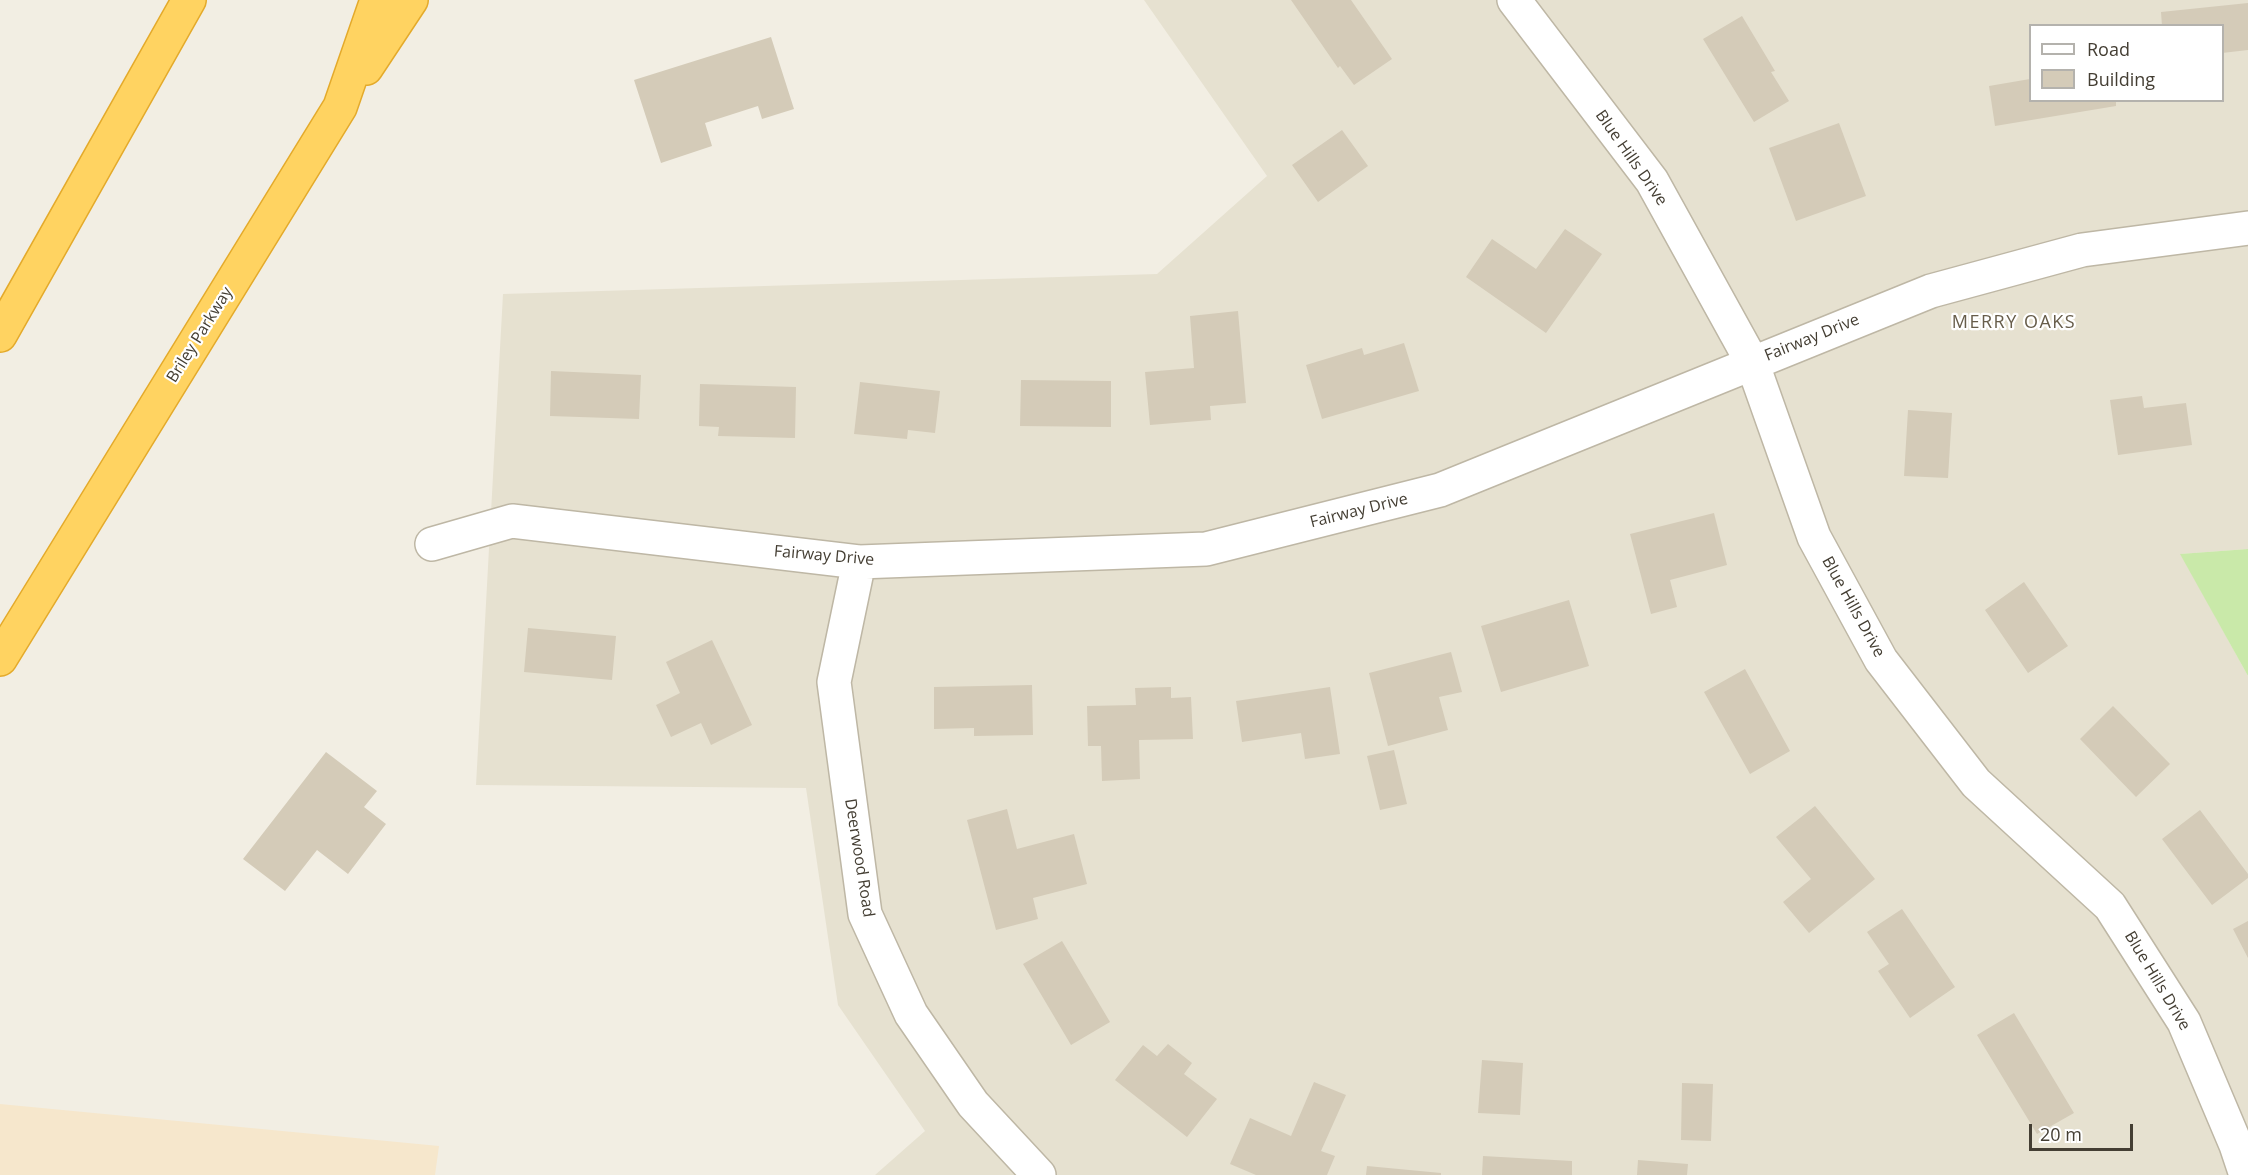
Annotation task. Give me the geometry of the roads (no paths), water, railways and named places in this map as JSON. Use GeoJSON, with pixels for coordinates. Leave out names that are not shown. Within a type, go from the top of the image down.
{"type":"FeatureCollection","features":[{"type":"Feature","properties":{"kind":"highway"},"geometry":{"type":"LineString","coordinates":[[0,334],[189,0]]}},
{"type":"Feature","properties":{"kind":"highway","name":"Briley Parkway"},"geometry":{"type":"LineString","coordinates":[[0,659],[340,107],[377,0]]}},
{"type":"Feature","properties":{"kind":"highway"},"geometry":{"type":"LineString","coordinates":[[340,107],[411,0]]}},
{"type":"Feature","properties":{"kind":"street","name":"Blue Hills Drive"},"geometry":{"type":"LineString","coordinates":[[1514,0],[1652,182],[1752,362],[1814,537],[1881,660],[1976,783],[2110,906],[2184,1022],[2236,1145],[2246,1175]]}},
{"type":"Feature","properties":{"kind":"street","name":"Fairway Drive"},"geometry":{"type":"LineString","coordinates":[[432,544],[512,521],[859,562],[1206,549],[1440,490],[1931,291],[2082,250],[2248,228]]}},
{"type":"Feature","properties":{"kind":"street","name":"Deerwood Road"},"geometry":{"type":"LineString","coordinates":[[859,562],[834,682],[865,914],[910,1014],[972,1104],[1039,1175]]}},
{"type":"Feature","properties":{"kind":"district","name":"MERRY OAKS"},"geometry":{"type":"Point","coordinates":[2014,323]}}]}
